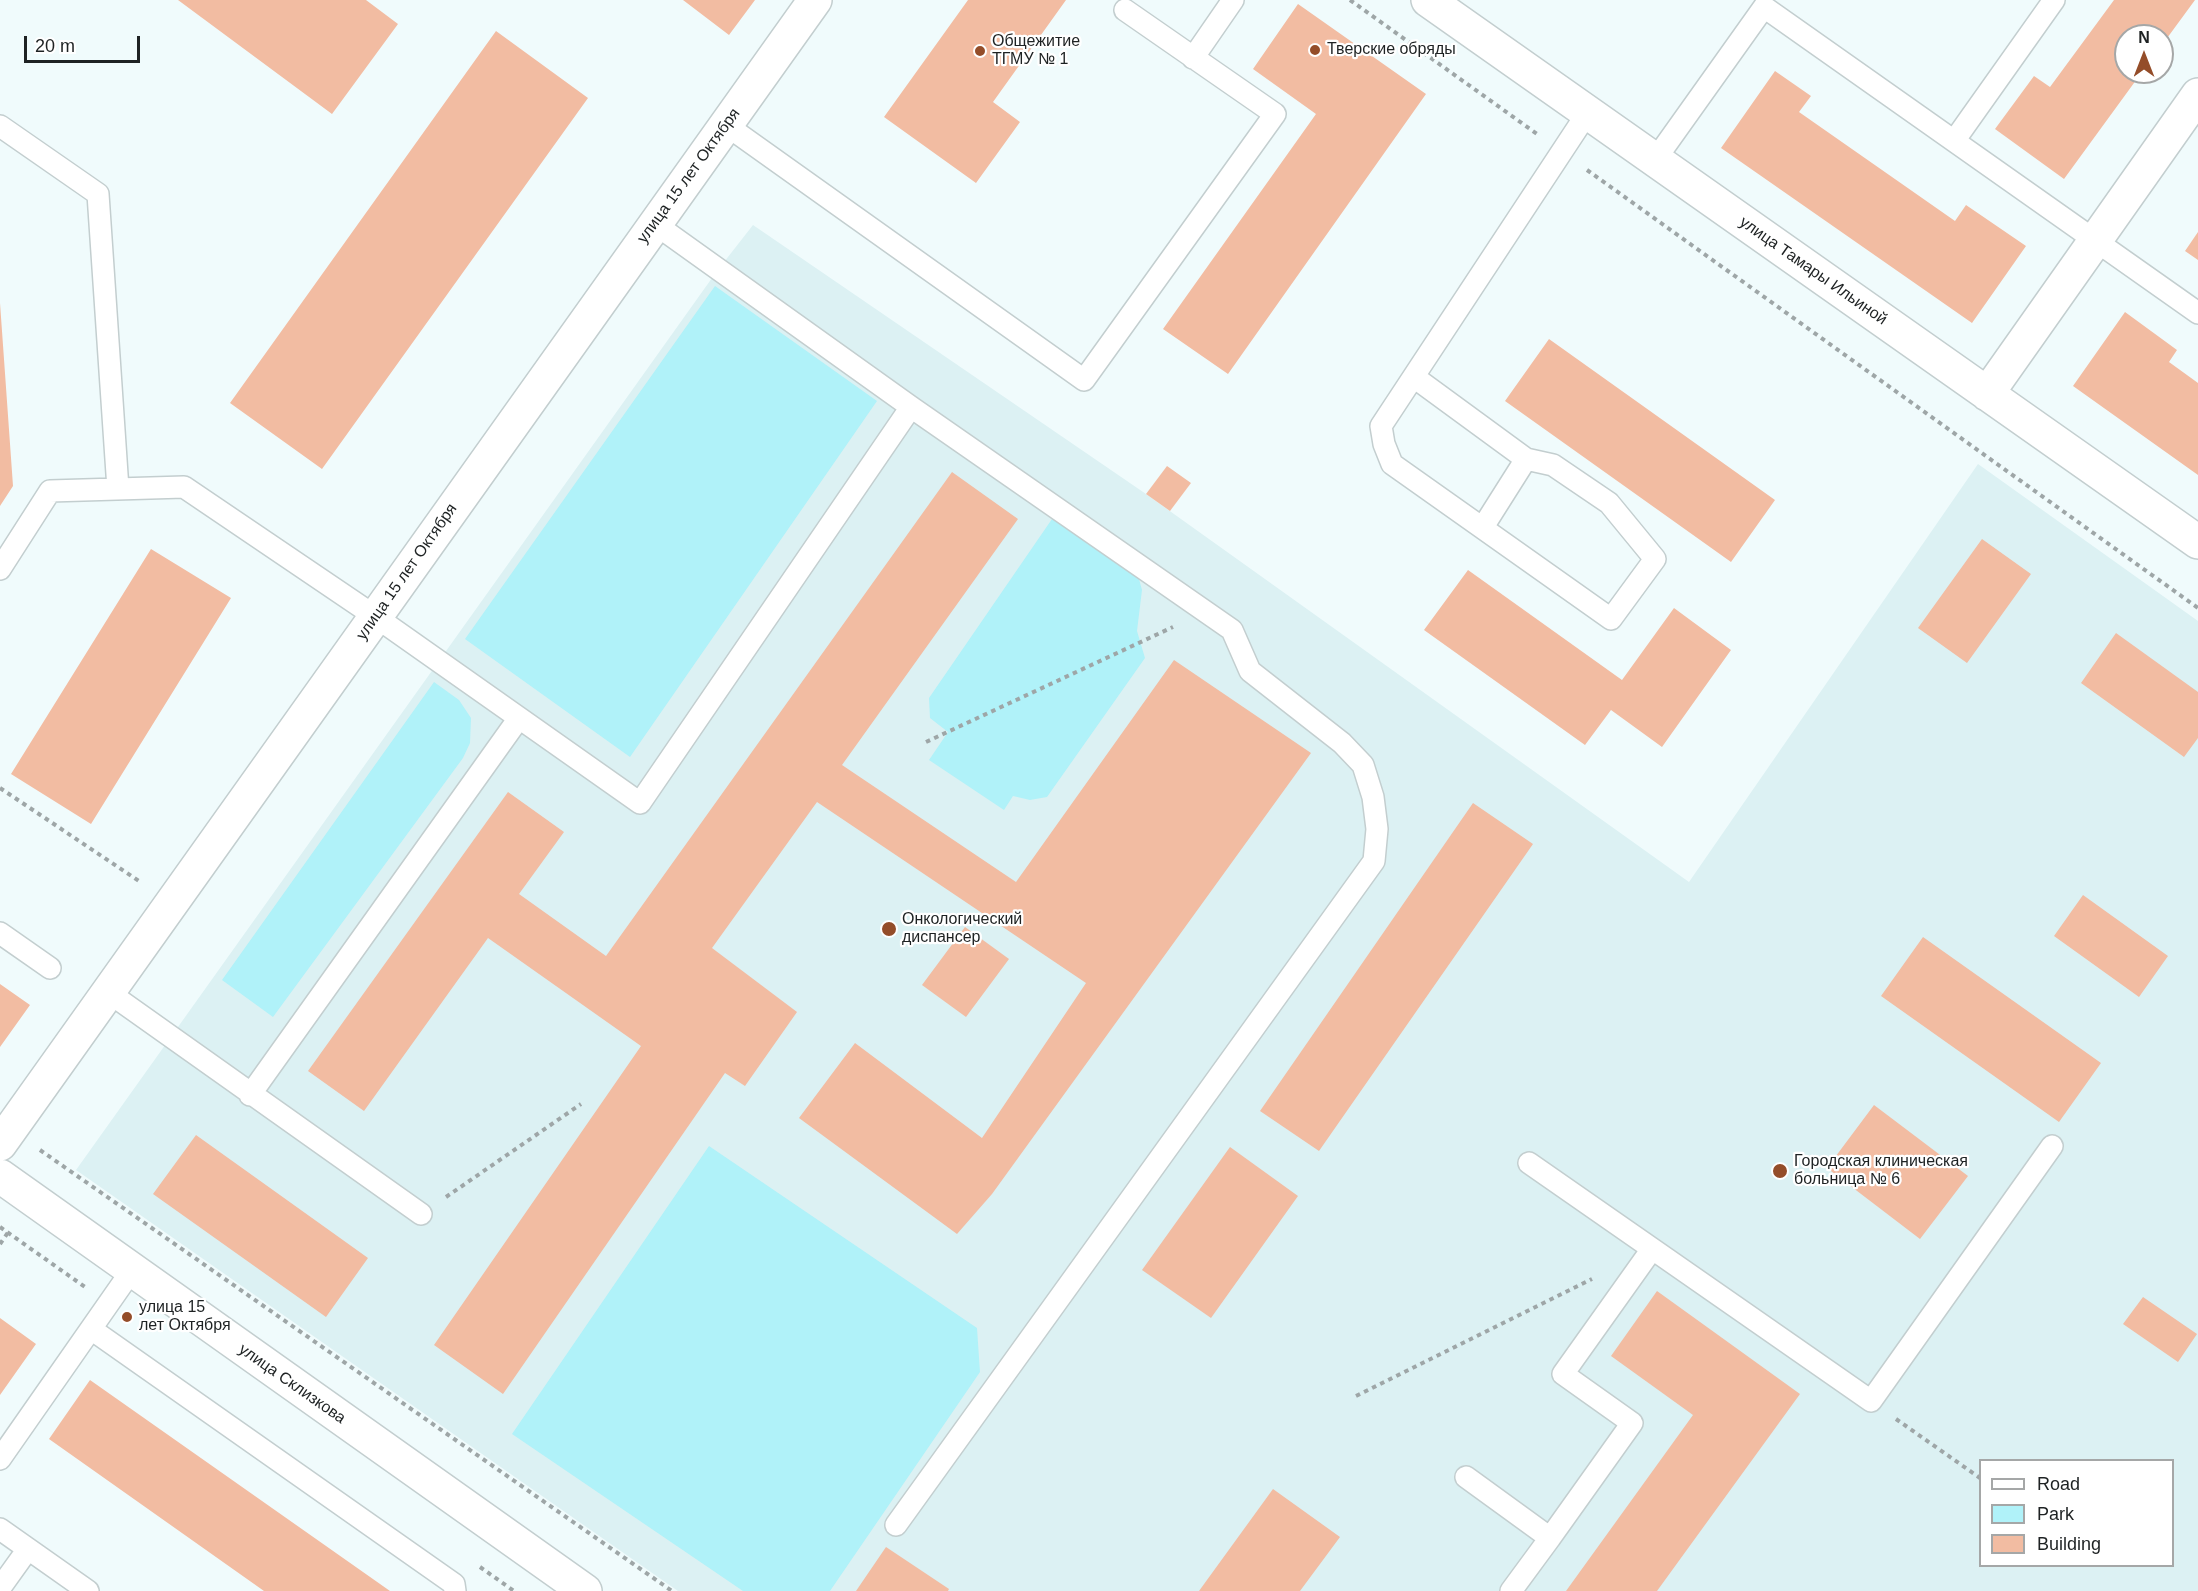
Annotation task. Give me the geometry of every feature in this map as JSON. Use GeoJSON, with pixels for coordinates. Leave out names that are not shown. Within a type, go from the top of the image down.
{"type":"FeatureCollection","features":[{"type":"Feature","properties":{"kind":"street","name":"улица 15 лет Октября"},"geometry":{"type":"LineString","coordinates":[[5,1137],[815,0]]}},
{"type":"Feature","properties":{"kind":"street","name":"улица Тамары Ильиной"},"geometry":{"type":"LineString","coordinates":[[1428,0],[2198,542]]}},
{"type":"Feature","properties":{"kind":"street"},"geometry":{"type":"LineString","coordinates":[[1987,394],[2198,95]]}},
{"type":"Feature","properties":{"kind":"street","name":"улица Склизкова"},"geometry":{"type":"LineString","coordinates":[[0,1176],[585,1591]]}},
{"type":"Feature","properties":{"kind":"lane"},"geometry":{"type":"LineString","coordinates":[[1193,58],[1233,0]]}},
{"type":"Feature","properties":{"kind":"lane"},"geometry":{"type":"LineString","coordinates":[[1954,141],[2054,0]]}},
{"type":"Feature","properties":{"kind":"lane"},"geometry":{"type":"LineString","coordinates":[[1655,160],[1764,7],[2198,313]]}},
{"type":"Feature","properties":{"kind":"lane"},"geometry":{"type":"LineString","coordinates":[[726,125],[1084,380],[1275,114],[1125,10]]}},
{"type":"Feature","properties":{"kind":"lane"},"geometry":{"type":"LineString","coordinates":[[1414,377],[1526,459],[1553,465],[1610,503],[1654,560],[1611,619],[1392,464],[1384,444],[1381,426],[1588,112]]}},
{"type":"Feature","properties":{"kind":"lane"},"geometry":{"type":"LineString","coordinates":[[0,126],[98,194],[118,489]]}},
{"type":"Feature","properties":{"kind":"lane"},"geometry":{"type":"LineString","coordinates":[[655,224],[911,407],[1232,630],[1250,671],[1342,743],[1363,765],[1372,797],[1377,829],[1374,861],[896,1525]]}},
{"type":"Feature","properties":{"kind":"lane"},"geometry":{"type":"LineString","coordinates":[[0,569],[50,491],[184,488],[375,617],[640,803],[911,407]]}},
{"type":"Feature","properties":{"kind":"lane"},"geometry":{"type":"LineString","coordinates":[[1483,527],[1526,459]]}},
{"type":"Feature","properties":{"kind":"lane"},"geometry":{"type":"LineString","coordinates":[[250,1095],[519,718]]}},
{"type":"Feature","properties":{"kind":"lane"},"geometry":{"type":"LineString","coordinates":[[0,933],[50,968]]}},
{"type":"Feature","properties":{"kind":"lane"},"geometry":{"type":"LineString","coordinates":[[108,992],[250,1095],[421,1214]]}},
{"type":"Feature","properties":{"kind":"lane"},"geometry":{"type":"LineString","coordinates":[[1529,1163],[1871,1401],[2052,1146]]}},
{"type":"Feature","properties":{"kind":"lane"},"geometry":{"type":"LineString","coordinates":[[1511,1591],[1632,1423],[1563,1374],[1652,1249]]}},
{"type":"Feature","properties":{"kind":"lane"},"geometry":{"type":"LineString","coordinates":[[0,1459],[132,1270]]}},
{"type":"Feature","properties":{"kind":"lane"},"geometry":{"type":"LineString","coordinates":[[91,1329],[454,1584],[455,1591]]}},
{"type":"Feature","properties":{"kind":"lane"},"geometry":{"type":"LineString","coordinates":[[1466,1477],[1550,1538]]}},
{"type":"Feature","properties":{"kind":"lane"},"geometry":{"type":"LineString","coordinates":[[0,1529],[88,1591]]}},
{"type":"Feature","properties":{"kind":"lane"},"geometry":{"type":"LineString","coordinates":[[0,1588],[28,1549]]}},
{"type":"Feature","properties":{"kind":"path"},"geometry":{"type":"LineString","coordinates":[[1350,0],[2198,609]]}},
{"type":"Feature","properties":{"kind":"path"},"geometry":{"type":"LineString","coordinates":[[926,742],[1206,612]]}},
{"type":"Feature","properties":{"kind":"path"},"geometry":{"type":"LineString","coordinates":[[0,789],[172,902]]}},
{"type":"Feature","properties":{"kind":"path"},"geometry":{"type":"LineString","coordinates":[[421,1214],[581,1104]]}},
{"type":"Feature","properties":{"kind":"path"},"geometry":{"type":"LineString","coordinates":[[5,1137],[672,1591]]}},
{"type":"Feature","properties":{"kind":"path"},"geometry":{"type":"LineString","coordinates":[[1356,1396],[1599,1275]]}},
{"type":"Feature","properties":{"kind":"path"},"geometry":{"type":"LineString","coordinates":[[1871,1401],[1979,1478]]}},
{"type":"Feature","properties":{"kind":"shaded area","name":"Онкологический диспансер"},"geometry":{"type":"Polygon","coordinates":[[[753,225],[1146,494],[1689,882],[1978,464],[2198,621],[2198,1591],[678,1591],[76,1170],[717,271],[753,225]]]}},
{"type":"Feature","properties":{"kind":"green space"},"geometry":{"type":"Polygon","coordinates":[[[715,286],[877,401],[630,757],[465,639],[715,286]]]}},
{"type":"Feature","properties":{"kind":"green space"},"geometry":{"type":"Polygon","coordinates":[[[1052,519],[1131,569],[1139,579],[1142,590],[1137,631],[1145,658],[1047,797],[1030,800],[1013,796],[1004,810],[929,760],[948,732],[930,718],[929,698],[1052,519]]]}},
{"type":"Feature","properties":{"kind":"green space"},"geometry":{"type":"Polygon","coordinates":[[[434,682],[459,700],[471,718],[470,743],[463,758],[273,1017],[222,980],[434,682]]]}},
{"type":"Feature","properties":{"kind":"green space"},"geometry":{"type":"Polygon","coordinates":[[[709,1146],[977,1328],[980,1372],[830,1591],[743,1591],[512,1434],[709,1146]]]}},
{"type":"Feature","properties":{"kind":"building"},"geometry":{"type":"Polygon","coordinates":[[[178,0],[366,0],[398,24],[332,114],[178,0]]]}},
{"type":"Feature","properties":{"kind":"building"},"geometry":{"type":"Polygon","coordinates":[[[683,0],[755,0],[729,35],[683,0]]]}},
{"type":"Feature","properties":{"kind":"building","name":"Общежитие ТГМУ № 1"},"geometry":{"type":"Polygon","coordinates":[[[968,0],[1066,0],[993,102],[1020,122],[976,183],[884,117],[968,0]]]}},
{"type":"Feature","properties":{"kind":"building"},"geometry":{"type":"Polygon","coordinates":[[[2114,0],[2195,0],[2174,29],[2174,24],[2114,24],[2114,84],[2133,84],[2064,179],[1995,129],[2034,76],[2050,87],[2114,0]]]}},
{"type":"Feature","properties":{"kind":"building"},"geometry":{"type":"Polygon","coordinates":[[[1298,4],[1426,94],[1228,374],[1163,329],[1316,114],[1253,69],[1298,4]]]}},
{"type":"Feature","properties":{"kind":"building"},"geometry":{"type":"Polygon","coordinates":[[[496,31],[588,98],[322,469],[230,403],[496,31]]]}},
{"type":"Feature","properties":{"kind":"building"},"geometry":{"type":"Polygon","coordinates":[[[1775,71],[1811,96],[1799,112],[1955,221],[1966,205],[2026,246],[1972,323],[1721,148],[1775,71]]]}},
{"type":"Feature","properties":{"kind":"building"},"geometry":{"type":"Polygon","coordinates":[[[2198,232],[2198,260],[2185,251],[2198,232]]]}},
{"type":"Feature","properties":{"kind":"building"},"geometry":{"type":"Polygon","coordinates":[[[0,303],[13,486],[0,506],[0,303]]]}},
{"type":"Feature","properties":{"kind":"building"},"geometry":{"type":"Polygon","coordinates":[[[2125,312],[2177,350],[2169,362],[2198,383],[2198,475],[2073,386],[2125,312]]]}},
{"type":"Feature","properties":{"kind":"building"},"geometry":{"type":"Polygon","coordinates":[[[1549,339],[1775,500],[1731,562],[1505,401],[1549,339]]]}},
{"type":"Feature","properties":{"kind":"building"},"geometry":{"type":"Polygon","coordinates":[[[1167,466],[1191,483],[1170,511],[1146,494],[1167,466]]]}},
{"type":"Feature","properties":{"kind":"building"},"geometry":{"type":"Polygon","coordinates":[[[952,472],[1018,519],[842,765],[1016,882],[1174,660],[1311,753],[992,1194],[957,1234],[799,1118],[855,1043],[982,1138],[1086,983],[817,802],[712,948],[797,1012],[745,1086],[725,1073],[503,1394],[434,1345],[641,1046],[488,938],[364,1111],[308,1071],[508,792],[564,832],[519,894],[606,956],[952,472]]]}},
{"type":"Feature","properties":{"kind":"building"},"geometry":{"type":"Polygon","coordinates":[[[1982,539],[2031,574],[1967,663],[1918,628],[1982,539]]]}},
{"type":"Feature","properties":{"kind":"building"},"geometry":{"type":"Polygon","coordinates":[[[151,549],[231,598],[91,824],[11,774],[151,549]]]}},
{"type":"Feature","properties":{"kind":"building"},"geometry":{"type":"Polygon","coordinates":[[[1468,570],[1622,680],[1674,608],[1731,650],[1662,747],[1611,710],[1585,745],[1424,630],[1468,570]]]}},
{"type":"Feature","properties":{"kind":"building"},"geometry":{"type":"Polygon","coordinates":[[[2116,633],[2198,692],[2198,738],[2184,757],[2081,683],[2116,633]]]}},
{"type":"Feature","properties":{"kind":"building"},"geometry":{"type":"Polygon","coordinates":[[[1473,803],[1533,844],[1319,1151],[1260,1111],[1473,803]]]}},
{"type":"Feature","properties":{"kind":"building"},"geometry":{"type":"Polygon","coordinates":[[[2083,895],[2168,956],[2139,997],[2054,936],[2083,895]]]}},
{"type":"Feature","properties":{"kind":"building"},"geometry":{"type":"Polygon","coordinates":[[[965,927],[1009,959],[966,1017],[922,985],[965,927]]]}},
{"type":"Feature","properties":{"kind":"building"},"geometry":{"type":"Polygon","coordinates":[[[1923,937],[2101,1063],[2059,1122],[1881,996],[1923,937]]]}},
{"type":"Feature","properties":{"kind":"building"},"geometry":{"type":"Polygon","coordinates":[[[0,984],[30,1005],[0,1047],[0,984]]]}},
{"type":"Feature","properties":{"kind":"building"},"geometry":{"type":"Polygon","coordinates":[[[1874,1105],[1968,1176],[1920,1239],[1827,1168],[1874,1105]]]}},
{"type":"Feature","properties":{"kind":"building"},"geometry":{"type":"Polygon","coordinates":[[[196,1135],[368,1258],[326,1317],[153,1194],[196,1135]]]}},
{"type":"Feature","properties":{"kind":"building"},"geometry":{"type":"Polygon","coordinates":[[[1230,1147],[1298,1196],[1211,1318],[1142,1270],[1230,1147]]]}},
{"type":"Feature","properties":{"kind":"building"},"geometry":{"type":"Polygon","coordinates":[[[1657,1291],[1800,1394],[1657,1591],[1566,1591],[1693,1415],[1611,1356],[1657,1291]]]}},
{"type":"Feature","properties":{"kind":"building"},"geometry":{"type":"Polygon","coordinates":[[[2143,1297],[2197,1334],[2178,1362],[2123,1324],[2143,1297]]]}},
{"type":"Feature","properties":{"kind":"building"},"geometry":{"type":"Polygon","coordinates":[[[0,1318],[36,1344],[0,1395],[0,1318]]]}},
{"type":"Feature","properties":{"kind":"building"},"geometry":{"type":"Polygon","coordinates":[[[90,1380],[390,1591],[264,1591],[49,1439],[90,1380]]]}},
{"type":"Feature","properties":{"kind":"building"},"geometry":{"type":"Polygon","coordinates":[[[1273,1489],[1340,1537],[1300,1591],[1199,1591],[1273,1489]]]}},
{"type":"Feature","properties":{"kind":"building"},"geometry":{"type":"Polygon","coordinates":[[[886,1547],[949,1589],[948,1591],[856,1591],[886,1547]]]}},
{"type":"Feature","properties":{"kind":"place","name":"Тверские обряды"},"geometry":{"type":"Point","coordinates":[1315,50]}},
{"type":"Feature","properties":{"kind":"place","name":"Общежитие ТГМУ № 1"},"geometry":{"type":"Point","coordinates":[980,51]}},
{"type":"Feature","properties":{"kind":"place","name":"Онкологический диспансер"},"geometry":{"type":"Point","coordinates":[889,929]}},
{"type":"Feature","properties":{"kind":"place","name":"Городская клиническая больница № 6"},"geometry":{"type":"Point","coordinates":[1780,1171]}},
{"type":"Feature","properties":{"kind":"place","name":"улица 15 лет Октября"},"geometry":{"type":"Point","coordinates":[127,1317]}}]}
